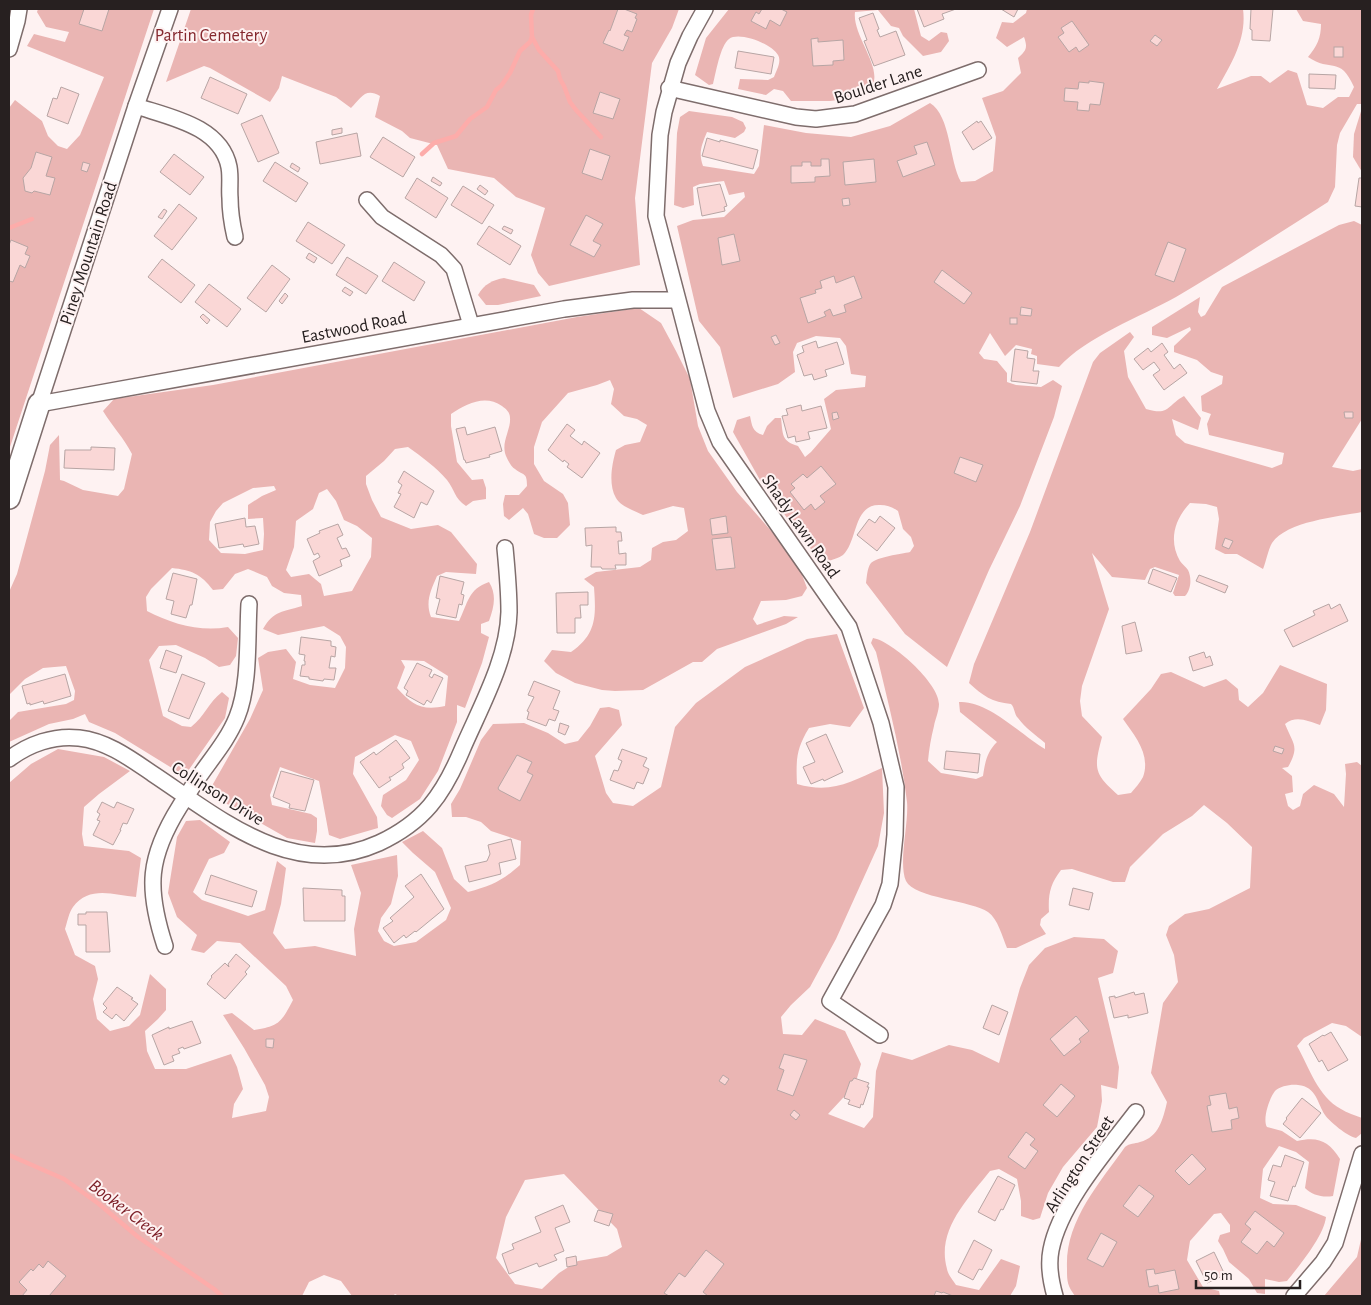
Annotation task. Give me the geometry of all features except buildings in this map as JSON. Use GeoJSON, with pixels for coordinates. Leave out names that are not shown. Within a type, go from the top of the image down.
{"type":"FeatureCollection","features":[{"type":"Feature","properties":{"kind":"street"},"geometry":{"type":"LineString","coordinates":[[9,49],[18,21],[19,9]]}},
{"type":"Feature","properties":{"kind":"street","name":"Piney Mountain Road"},"geometry":{"type":"LineString","coordinates":[[9,498],[136,106],[170,9]]}},
{"type":"Feature","properties":{"kind":"street","name":"Shady Lawn Road"},"geometry":{"type":"LineString","coordinates":[[706,9],[690,36],[670,88],[660,135],[656,216],[707,411],[720,442],[849,627],[881,723],[896,787],[895,835],[891,882],[883,905],[830,1001],[880,1035]]}},
{"type":"Feature","properties":{"kind":"street","name":"Boulder Lane"},"geometry":{"type":"LineString","coordinates":[[670,88],[796,117],[816,119],[855,114],[978,70]]}},
{"type":"Feature","properties":{"kind":"street"},"geometry":{"type":"LineString","coordinates":[[136,106],[190,124],[202,130],[215,141],[229,166],[230,209],[235,237]]}},
{"type":"Feature","properties":{"kind":"street"},"geometry":{"type":"LineString","coordinates":[[367,200],[382,217],[441,255],[454,269],[472,324]]}},
{"type":"Feature","properties":{"kind":"street","name":"Eastwood Road"},"geometry":{"type":"LineString","coordinates":[[39,404],[564,308],[633,300],[677,300]]}},
{"type":"Feature","properties":{"kind":"street","name":"Collinson Drive"},"geometry":{"type":"LineString","coordinates":[[9,759],[22,750],[40,742],[61,738],[80,738],[117,750],[228,824],[267,844],[313,855],[336,854],[362,850],[393,837],[418,820],[442,793],[498,666],[504,647],[509,612],[505,548]]}},
{"type":"Feature","properties":{"kind":"street"},"geometry":{"type":"LineString","coordinates":[[165,946],[154,910],[152,877],[154,862],[164,835],[186,796],[229,734],[238,716],[246,682],[249,604]]}},
{"type":"Feature","properties":{"kind":"street","name":"Arlington Street"},"geometry":{"type":"LineString","coordinates":[[1055,1296],[1050,1267],[1054,1238],[1069,1205],[1095,1166],[1136,1112]]}},
{"type":"Feature","properties":{"kind":"street"},"geometry":{"type":"LineString","coordinates":[[1294,1296],[1318,1269],[1335,1242],[1362,1154]]}},
{"type":"Feature","properties":{"kind":"green space"},"geometry":{"type":"Polygon","coordinates":[[[38,9],[154,9],[9,450],[9,108],[15,100],[42,121],[48,136],[58,146],[67,149],[80,135],[104,77],[27,46],[34,34],[65,42],[69,32],[46,27],[37,12],[38,9]]]}},
{"type":"Feature","properties":{"kind":"green space","name":"Partin Cemetery"},"geometry":{"type":"Polygon","coordinates":[[[191,9],[679,9],[672,28],[652,63],[635,198],[640,265],[549,286],[538,273],[531,255],[545,208],[516,197],[494,178],[448,169],[437,145],[410,138],[402,131],[375,117],[380,96],[375,94],[367,93],[351,108],[336,97],[282,76],[279,88],[270,102],[204,66],[166,82],[191,9]]]}},
{"type":"Feature","properties":{"kind":"green space"},"geometry":{"type":"Polygon","coordinates":[[[729,9],[914,9],[921,36],[929,41],[941,32],[947,33],[949,41],[941,52],[923,56],[903,36],[899,28],[891,26],[878,10],[855,12],[855,21],[873,68],[874,77],[871,87],[863,97],[830,101],[791,101],[783,91],[774,89],[766,95],[738,89],[740,79],[768,80],[774,77],[779,63],[778,55],[775,51],[755,40],[734,37],[726,42],[721,53],[713,84],[709,85],[695,75],[706,38],[729,9]]]}},
{"type":"Feature","properties":{"kind":"green space"},"geometry":{"type":"Polygon","coordinates":[[[1027,9],[1243,9],[1243,31],[1237,51],[1217,89],[1251,76],[1261,76],[1270,83],[1288,70],[1297,73],[1307,105],[1323,108],[1338,97],[1349,97],[1354,87],[1344,71],[1334,66],[1316,62],[1308,57],[1318,42],[1321,24],[1303,21],[1296,9],[1362,9],[1362,104],[1357,104],[1340,133],[1337,145],[1335,187],[1328,202],[1214,274],[1176,297],[1098,337],[1070,356],[1059,367],[1037,364],[1037,356],[1031,354],[1032,349],[1016,345],[1005,356],[990,333],[979,353],[984,359],[997,361],[1007,373],[1007,382],[1016,385],[1041,387],[1053,380],[1062,386],[1054,417],[1020,506],[989,570],[947,667],[905,634],[866,583],[871,563],[884,557],[910,552],[914,546],[911,537],[903,529],[898,511],[885,505],[871,506],[860,517],[848,549],[843,555],[829,561],[816,555],[760,480],[733,432],[737,420],[750,416],[755,430],[763,435],[767,426],[775,418],[781,418],[784,436],[788,442],[798,446],[805,457],[831,429],[824,399],[836,390],[865,387],[866,376],[851,374],[846,346],[840,338],[816,336],[797,343],[793,352],[795,372],[778,384],[733,398],[720,347],[699,321],[677,226],[693,220],[724,217],[745,197],[744,192],[729,195],[724,181],[700,184],[693,187],[694,205],[683,208],[674,205],[677,133],[680,117],[689,111],[732,117],[743,122],[746,128],[744,132],[735,138],[707,132],[701,149],[701,157],[703,166],[754,174],[759,166],[764,125],[806,133],[851,137],[890,126],[930,103],[937,109],[946,128],[954,163],[961,182],[975,181],[993,171],[996,137],[982,98],[1003,91],[1021,73],[1018,58],[1026,47],[1024,37],[1007,47],[996,38],[1002,22],[1013,23],[1026,13],[1027,9]]]}},
{"type":"Feature","properties":{"kind":"green space"},"geometry":{"type":"Polygon","coordinates":[[[1362,108],[1362,172],[1353,157],[1354,134],[1362,108]]]}},
{"type":"Feature","properties":{"kind":"green space"},"geometry":{"type":"Polygon","coordinates":[[[1354,221],[1362,225],[1362,419],[1332,467],[1353,471],[1362,469],[1362,512],[1313,521],[1289,530],[1272,543],[1263,569],[1237,554],[1225,554],[1215,549],[1219,519],[1217,507],[1190,503],[1180,516],[1174,538],[1176,553],[1188,570],[1190,577],[1190,587],[1185,596],[1175,596],[1173,593],[1179,575],[1155,567],[1150,569],[1145,580],[1112,577],[1092,553],[1109,609],[1082,686],[1080,701],[1082,716],[1102,737],[1097,763],[1100,775],[1118,795],[1131,793],[1142,779],[1145,769],[1145,761],[1140,746],[1123,719],[1151,689],[1161,674],[1171,672],[1204,687],[1226,679],[1238,689],[1239,700],[1248,707],[1263,693],[1280,665],[1327,684],[1326,710],[1320,725],[1298,719],[1285,724],[1293,741],[1294,754],[1288,767],[1282,768],[1292,776],[1293,792],[1285,794],[1288,806],[1293,810],[1300,806],[1303,794],[1314,785],[1334,794],[1344,807],[1345,764],[1357,762],[1362,766],[1362,1037],[1346,1026],[1332,1023],[1304,1038],[1297,1046],[1315,1081],[1326,1097],[1343,1110],[1362,1118],[1362,1133],[1356,1138],[1339,1128],[1325,1115],[1313,1092],[1304,1086],[1286,1086],[1277,1089],[1273,1094],[1265,1119],[1267,1127],[1282,1131],[1297,1141],[1311,1139],[1322,1141],[1332,1148],[1340,1159],[1333,1196],[1329,1197],[1314,1194],[1305,1188],[1309,1162],[1296,1152],[1279,1146],[1263,1169],[1260,1198],[1273,1204],[1296,1205],[1326,1217],[1316,1242],[1287,1281],[1279,1282],[1265,1279],[1265,1294],[1257,1293],[1249,1279],[1229,1262],[1218,1241],[1220,1235],[1230,1232],[1230,1225],[1221,1213],[1214,1214],[1190,1241],[1187,1260],[1203,1287],[1219,1291],[1220,1296],[1075,1296],[1068,1283],[1067,1268],[1068,1251],[1078,1219],[1095,1189],[1125,1147],[1146,1140],[1156,1132],[1162,1121],[1167,1102],[1151,1073],[1163,1003],[1178,982],[1174,955],[1166,935],[1169,926],[1185,914],[1209,909],[1250,888],[1252,847],[1227,823],[1204,805],[1192,816],[1163,834],[1130,867],[1125,882],[1113,882],[1072,869],[1061,870],[1050,890],[1049,912],[1041,919],[1040,925],[1046,934],[1016,948],[1007,948],[997,923],[988,912],[920,891],[911,887],[906,881],[903,854],[907,802],[898,745],[876,652],[871,643],[873,638],[881,641],[902,655],[923,675],[937,695],[939,707],[928,761],[941,773],[976,779],[983,776],[987,758],[997,742],[960,712],[959,702],[970,703],[993,712],[1045,749],[1045,743],[1021,722],[1011,704],[988,698],[969,683],[974,664],[1030,532],[1093,362],[1100,353],[1130,332],[1134,337],[1124,351],[1128,377],[1146,409],[1164,411],[1184,396],[1201,418],[1198,430],[1172,419],[1176,435],[1185,443],[1272,468],[1282,464],[1284,453],[1209,435],[1207,424],[1211,414],[1202,411],[1201,396],[1222,384],[1223,376],[1211,372],[1197,360],[1174,352],[1174,346],[1191,330],[1190,327],[1167,338],[1152,335],[1152,327],[1200,297],[1198,312],[1201,317],[1205,315],[1222,287],[1339,225],[1354,221]]]}},
{"type":"Feature","properties":{"kind":"green space"},"geometry":{"type":"Polygon","coordinates":[[[504,278],[534,285],[541,296],[498,305],[486,305],[478,295],[480,291],[489,283],[504,278]]]}},
{"type":"Feature","properties":{"kind":"green space"},"geometry":{"type":"Polygon","coordinates":[[[639,308],[661,323],[690,379],[698,426],[708,451],[737,492],[796,559],[807,588],[802,596],[786,600],[761,601],[753,619],[757,625],[784,616],[798,617],[786,624],[717,649],[702,662],[693,662],[643,690],[602,690],[575,683],[556,673],[544,661],[552,650],[571,652],[580,645],[590,631],[593,624],[595,607],[594,587],[584,579],[596,572],[640,567],[651,560],[652,548],[663,542],[676,540],[688,531],[684,508],[673,506],[643,515],[624,506],[616,498],[611,480],[616,450],[625,445],[640,442],[647,425],[637,419],[624,416],[611,404],[614,389],[610,380],[568,393],[542,422],[534,447],[534,464],[544,481],[563,494],[568,503],[570,525],[557,538],[544,538],[534,534],[528,514],[523,508],[509,520],[504,516],[503,504],[505,495],[519,495],[527,486],[527,482],[526,476],[512,466],[506,455],[504,449],[510,416],[509,412],[496,402],[476,402],[451,414],[457,462],[472,480],[483,479],[486,488],[486,499],[473,501],[466,506],[459,500],[443,475],[408,447],[395,449],[366,476],[366,484],[381,517],[411,529],[438,525],[451,532],[477,564],[476,574],[446,572],[437,576],[429,601],[431,617],[459,621],[473,593],[489,582],[494,596],[489,621],[481,624],[481,633],[489,637],[482,663],[465,708],[457,705],[457,722],[438,771],[420,799],[392,818],[387,815],[381,806],[383,795],[406,780],[419,760],[411,741],[395,735],[355,757],[353,774],[377,817],[378,828],[340,839],[329,835],[319,781],[280,767],[270,795],[272,805],[311,814],[317,818],[315,843],[287,838],[213,796],[213,784],[250,719],[263,690],[258,658],[268,652],[286,649],[296,662],[293,679],[310,685],[335,688],[345,668],[346,647],[340,636],[324,626],[278,635],[263,629],[275,615],[302,606],[301,595],[284,593],[272,586],[267,577],[248,569],[235,574],[223,589],[213,590],[195,574],[172,568],[151,589],[146,597],[147,611],[157,616],[197,628],[228,627],[238,638],[236,656],[230,665],[219,667],[205,658],[176,645],[159,646],[149,660],[163,716],[182,726],[191,727],[222,692],[229,698],[225,718],[188,771],[180,773],[115,733],[89,722],[85,714],[73,719],[49,724],[9,742],[9,721],[18,712],[66,704],[74,700],[75,691],[66,666],[43,668],[25,679],[9,695],[9,592],[17,574],[45,471],[50,445],[59,435],[60,480],[83,490],[118,496],[124,489],[132,454],[103,411],[114,399],[213,385],[577,317],[639,308]],[[274,486],[253,488],[223,503],[216,511],[210,522],[209,540],[221,553],[245,554],[263,550],[263,518],[248,519],[248,505],[276,490],[274,486]],[[327,489],[319,493],[313,509],[296,521],[294,547],[286,570],[291,577],[309,574],[321,584],[324,596],[352,591],[371,557],[372,538],[357,526],[344,520],[336,501],[327,489]],[[401,660],[405,667],[397,688],[402,694],[424,707],[445,706],[448,676],[424,661],[401,660]]]}},
{"type":"Feature","properties":{"kind":"green space"},"geometry":{"type":"Polygon","coordinates":[[[837,634],[864,708],[850,727],[830,724],[809,728],[801,742],[798,755],[797,784],[809,787],[831,787],[850,782],[882,768],[884,813],[878,846],[836,939],[810,987],[781,1017],[783,1034],[802,1035],[815,1019],[845,1031],[861,1064],[855,1085],[828,1114],[864,1128],[873,1117],[876,1071],[882,1052],[912,1060],[949,1045],[972,1050],[999,1063],[1020,988],[1029,965],[1045,948],[1074,937],[1104,939],[1118,951],[1113,973],[1098,978],[1119,1067],[1117,1089],[1101,1085],[1102,1101],[1097,1127],[1063,1167],[1048,1193],[1040,1218],[1033,1220],[1021,1216],[1021,1201],[1017,1179],[999,1169],[990,1171],[964,1204],[950,1228],[946,1241],[945,1255],[949,1275],[956,1285],[979,1290],[1001,1259],[1020,1266],[1016,1286],[1010,1296],[399,1296],[395,1294],[393,1296],[352,1296],[341,1281],[324,1275],[309,1282],[302,1296],[9,1296],[9,783],[31,764],[58,749],[104,757],[130,771],[84,807],[82,834],[84,846],[129,851],[141,858],[136,897],[111,893],[86,896],[79,900],[72,909],[65,929],[75,955],[95,966],[98,979],[93,999],[97,1019],[110,1031],[129,1026],[140,1015],[150,974],[166,989],[166,1010],[145,1031],[147,1051],[155,1069],[186,1069],[231,1054],[243,1089],[234,1104],[232,1118],[266,1111],[269,1097],[265,1085],[223,1015],[232,1013],[254,1030],[262,1029],[274,1025],[282,1019],[293,1000],[286,986],[240,943],[217,941],[204,953],[191,950],[197,935],[177,917],[168,893],[177,837],[186,821],[200,820],[230,842],[224,853],[209,859],[193,892],[202,900],[248,916],[265,910],[277,861],[286,868],[281,904],[273,933],[285,949],[315,946],[356,956],[354,929],[361,893],[351,865],[397,855],[398,876],[391,904],[381,918],[378,931],[384,941],[394,946],[416,942],[446,920],[451,908],[435,872],[402,842],[423,831],[442,848],[454,879],[468,892],[496,882],[520,865],[521,841],[491,831],[481,822],[466,817],[452,817],[451,804],[460,789],[481,740],[493,724],[524,723],[548,733],[565,744],[578,741],[590,726],[600,708],[609,707],[619,710],[622,725],[595,756],[606,793],[613,803],[633,806],[661,787],[675,727],[696,703],[745,667],[807,639],[837,634]],[[564,1174],[525,1180],[506,1217],[496,1258],[515,1284],[542,1289],[559,1273],[578,1261],[607,1256],[622,1247],[617,1229],[564,1174]]]}},
{"type":"Feature","properties":{"kind":"green space"},"geometry":{"type":"Polygon","coordinates":[[[1362,1235],[1362,1296],[1324,1296],[1357,1257],[1362,1235]]]}},
{"type":"Feature","properties":{"kind":"waterway"},"geometry":{"type":"LineString","coordinates":[[533,9],[531,15],[532,37],[539,50],[558,71],[570,102],[601,137]]}},
{"type":"Feature","properties":{"kind":"waterway"},"geometry":{"type":"LineString","coordinates":[[422,154],[434,143],[456,136],[470,119],[487,107],[496,90],[510,73],[520,51],[530,42],[532,37]]}},
{"type":"Feature","properties":{"kind":"waterway"},"geometry":{"type":"LineString","coordinates":[[9,228],[32,219]]}},
{"type":"Feature","properties":{"kind":"waterway","name":"Booker Creek"},"geometry":{"type":"LineString","coordinates":[[9,1155],[64,1179],[99,1204],[138,1237],[222,1296]]}}]}
